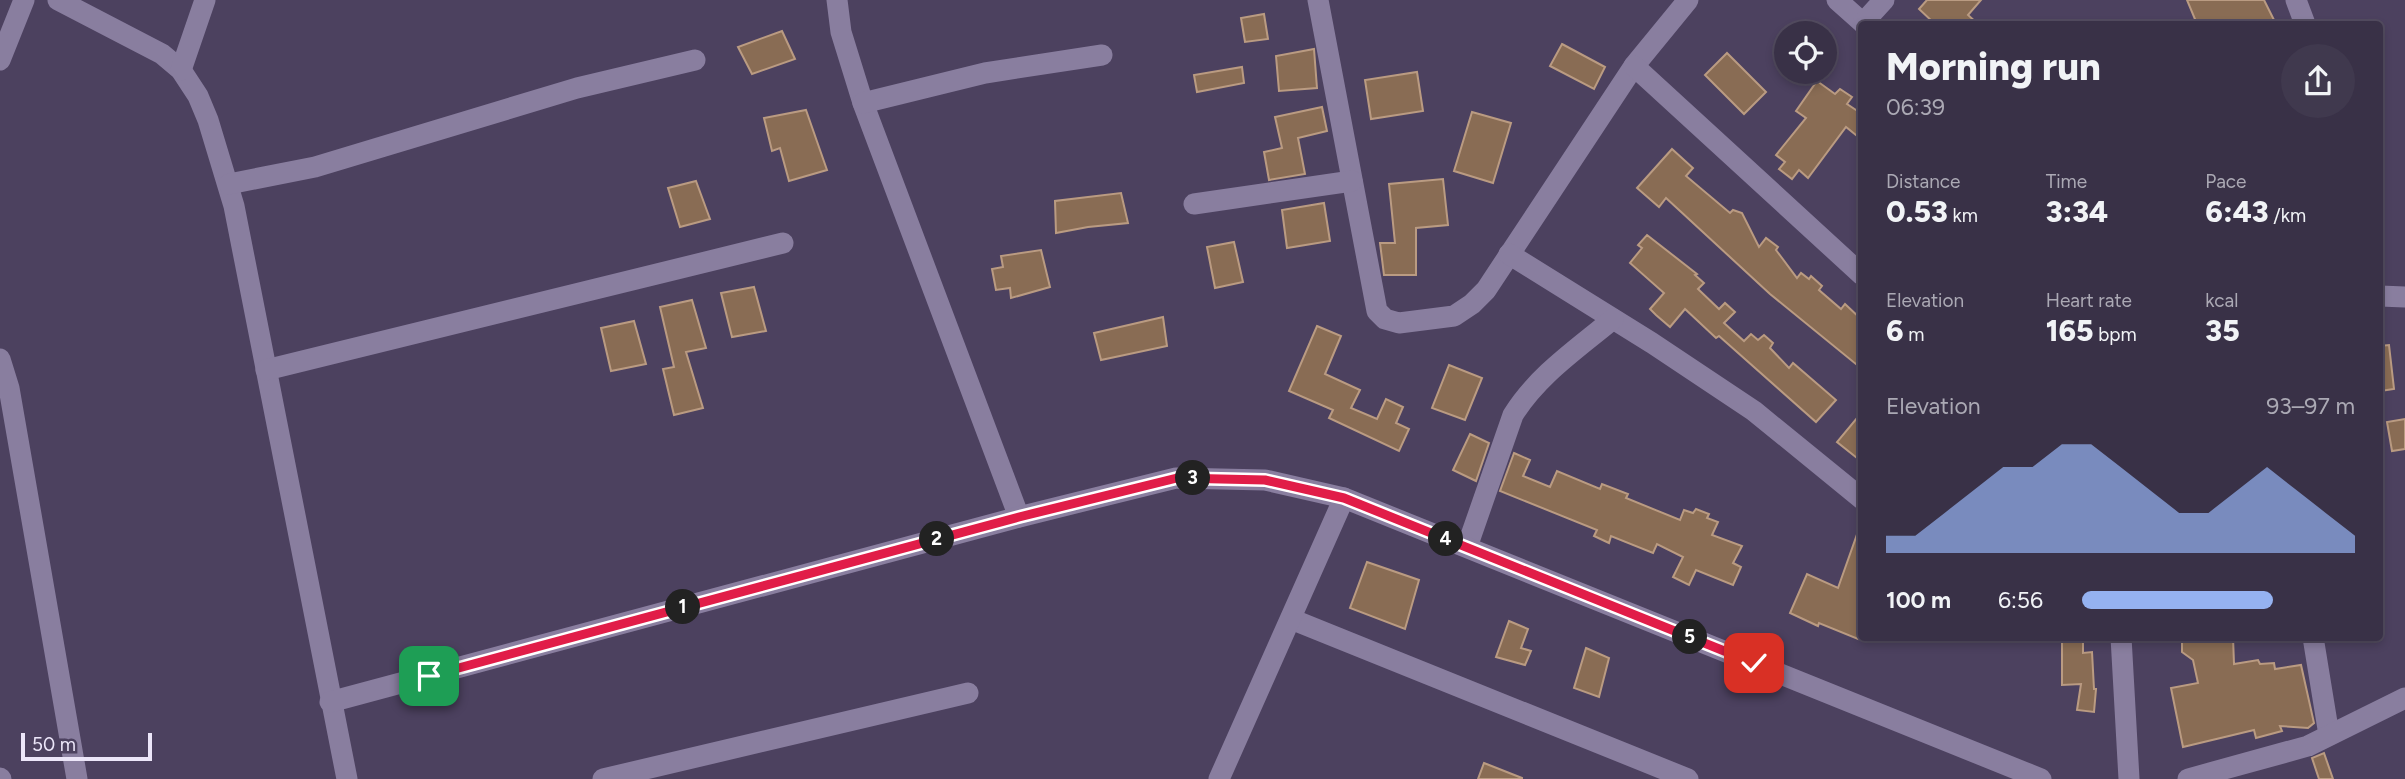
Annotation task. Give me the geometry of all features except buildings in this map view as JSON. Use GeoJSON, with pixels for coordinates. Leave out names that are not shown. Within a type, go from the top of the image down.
{"type":"FeatureCollection","features":[{"type":"Feature","properties":{"kind":"street"},"geometry":{"type":"LineString","coordinates":[[0,60],[24,0]]}},
{"type":"Feature","properties":{"kind":"street"},"geometry":{"type":"LineString","coordinates":[[58,0],[162,54],[181,70],[198,96],[208,120],[229,184],[346,779]]}},
{"type":"Feature","properties":{"kind":"street"},"geometry":{"type":"LineString","coordinates":[[181,70],[205,0]]}},
{"type":"Feature","properties":{"kind":"street"},"geometry":{"type":"LineString","coordinates":[[837,0],[841,32],[863,103],[1019,517]]}},
{"type":"Feature","properties":{"kind":"street"},"geometry":{"type":"LineString","coordinates":[[1318,0],[1377,311],[1385,319],[1399,323],[1454,316],[1486,290],[1633,66],[1688,0]]}},
{"type":"Feature","properties":{"kind":"street"},"geometry":{"type":"LineString","coordinates":[[1838,0],[1860,21]]}},
{"type":"Feature","properties":{"kind":"street"},"geometry":{"type":"LineString","coordinates":[[1866,21],[1884,0]]}},
{"type":"Feature","properties":{"kind":"street"},"geometry":{"type":"LineString","coordinates":[[2296,0],[2304,21]]}},
{"type":"Feature","properties":{"kind":"street"},"geometry":{"type":"LineString","coordinates":[[863,103],[985,73],[1102,55]]}},
{"type":"Feature","properties":{"kind":"street"},"geometry":{"type":"LineString","coordinates":[[229,184],[315,167],[578,88],[695,60]]}},
{"type":"Feature","properties":{"kind":"street"},"geometry":{"type":"LineString","coordinates":[[1633,66],[1858,271]]}},
{"type":"Feature","properties":{"kind":"street"},"geometry":{"type":"LineString","coordinates":[[1194,204],[1352,181]]}},
{"type":"Feature","properties":{"kind":"street"},"geometry":{"type":"LineString","coordinates":[[266,370],[783,243]]}},
{"type":"Feature","properties":{"kind":"street"},"geometry":{"type":"LineString","coordinates":[[1509,254],[1754,411],[1858,496]]}},
{"type":"Feature","properties":{"kind":"street"},"geometry":{"type":"LineString","coordinates":[[2383,296],[2405,297]]}},
{"type":"Feature","properties":{"kind":"street"},"geometry":{"type":"LineString","coordinates":[[1466,547],[1513,415],[1539,381],[1613,319]]}},
{"type":"Feature","properties":{"kind":"street"},"geometry":{"type":"LineString","coordinates":[[0,359],[9,388],[77,779]]}},
{"type":"Feature","properties":{"kind":"street"},"geometry":{"type":"LineString","coordinates":[[330,702],[1019,517],[1177,478],[1265,480],[1344,498],[2041,779]]}},
{"type":"Feature","properties":{"kind":"street"},"geometry":{"type":"LineString","coordinates":[[1219,779],[1344,498]]}},
{"type":"Feature","properties":{"kind":"street"},"geometry":{"type":"LineString","coordinates":[[1291,619],[1688,779]]}},
{"type":"Feature","properties":{"kind":"street"},"geometry":{"type":"LineString","coordinates":[[2121,641],[2129,779]]}},
{"type":"Feature","properties":{"kind":"street"},"geometry":{"type":"LineString","coordinates":[[2315,641],[2329,736]]}},
{"type":"Feature","properties":{"kind":"street"},"geometry":{"type":"LineString","coordinates":[[603,779],[968,693]]}},
{"type":"Feature","properties":{"kind":"street"},"geometry":{"type":"LineString","coordinates":[[2188,779],[2308,746],[2405,698]]}},
{"type":"Feature","properties":{"kind":"route"},"geometry":{"type":"LineString","coordinates":[[429,676],[1019,517],[1177,478],[1265,480],[1344,498],[1754,663]]}}]}
